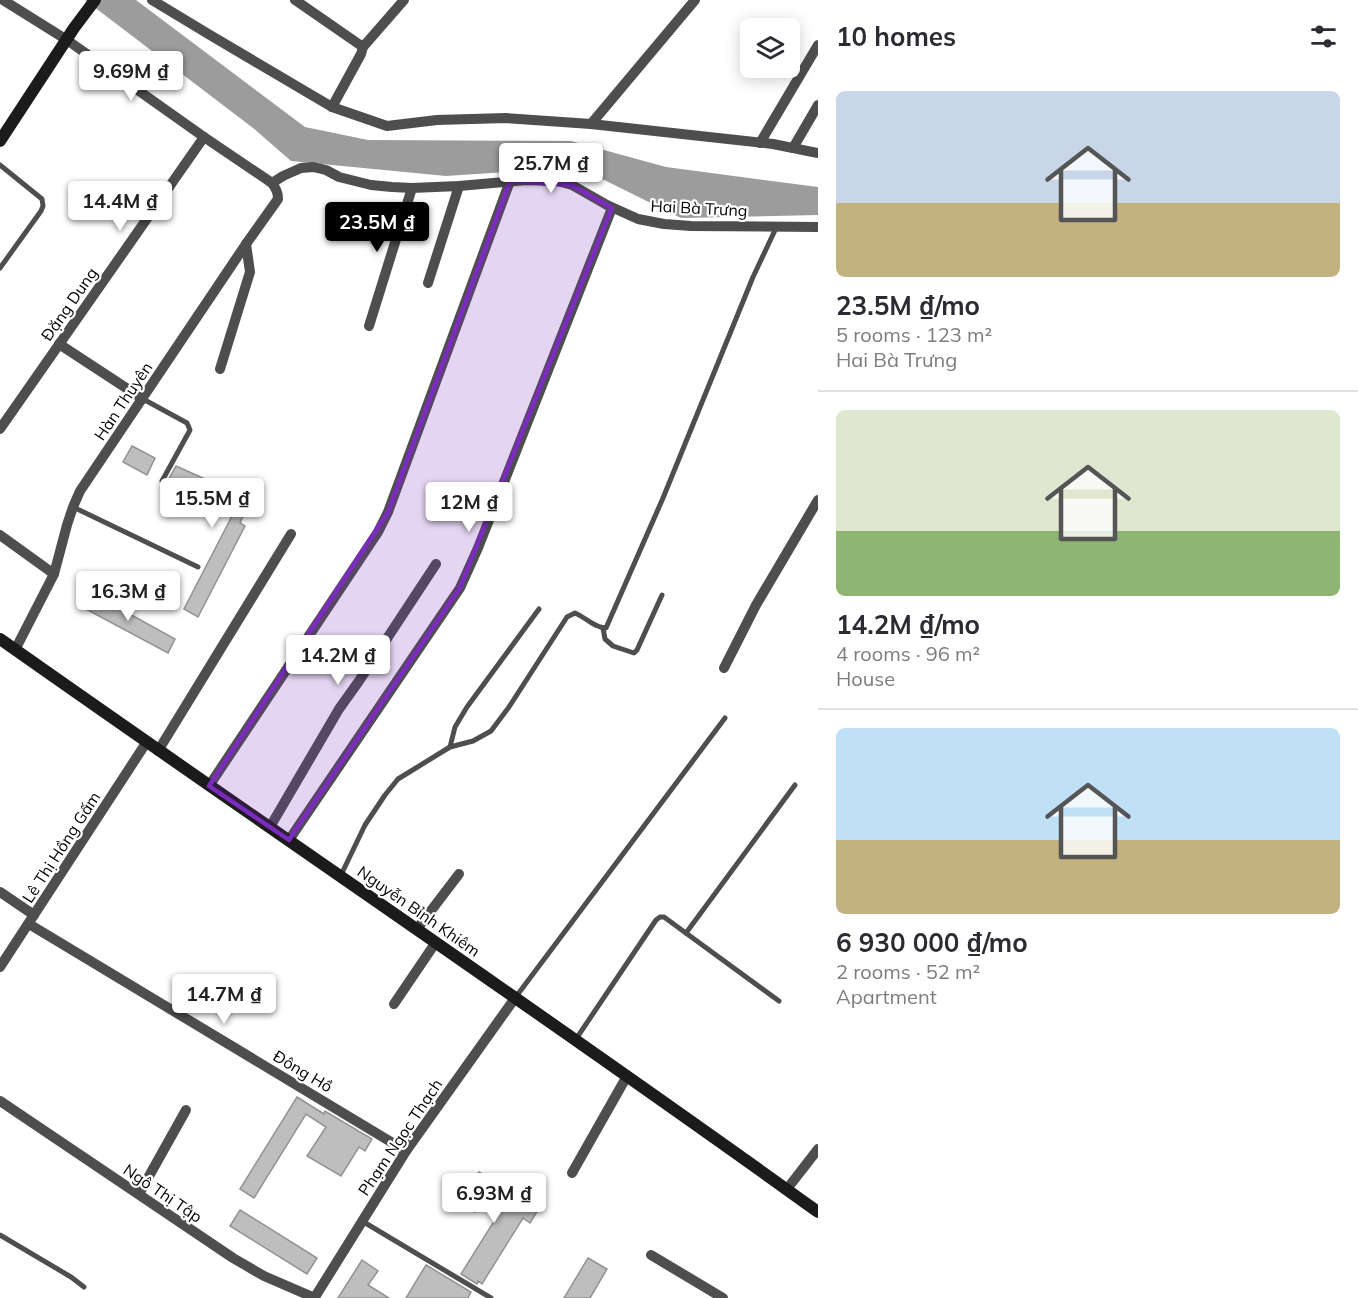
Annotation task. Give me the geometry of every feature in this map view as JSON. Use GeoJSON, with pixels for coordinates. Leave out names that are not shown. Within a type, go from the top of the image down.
{"type":"FeatureCollection","features":[{"type":"Feature","properties":{"kind":"main road"},"geometry":{"type":"LineString","coordinates":[[0,141],[95,0]]}},
{"type":"Feature","properties":{"kind":"main road","name":"Nguyễn Bỉnh Khiêm"},"geometry":{"type":"LineString","coordinates":[[0,639],[146,743],[436,942],[818,1212]]}},
{"type":"Feature","properties":{"kind":"street"},"geometry":{"type":"LineString","coordinates":[[3,0],[67,40],[272,183]]}},
{"type":"Feature","properties":{"kind":"street"},"geometry":{"type":"LineString","coordinates":[[152,0],[332,107],[387,126],[437,120],[506,118],[591,124],[760,143],[818,153]]}},
{"type":"Feature","properties":{"kind":"street"},"geometry":{"type":"LineString","coordinates":[[295,0],[363,47]]}},
{"type":"Feature","properties":{"kind":"street"},"geometry":{"type":"LineString","coordinates":[[332,107],[363,47],[404,0]]}},
{"type":"Feature","properties":{"kind":"street"},"geometry":{"type":"LineString","coordinates":[[591,124],[694,0]]}},
{"type":"Feature","properties":{"kind":"street"},"geometry":{"type":"LineString","coordinates":[[760,143],[818,45]]}},
{"type":"Feature","properties":{"kind":"street"},"geometry":{"type":"LineString","coordinates":[[793,148],[818,105]]}},
{"type":"Feature","properties":{"kind":"street","name":"Đặng Dung"},"geometry":{"type":"LineString","coordinates":[[0,429],[204,137]]}},
{"type":"Feature","properties":{"kind":"street","name":"Hai Bà Trưng"},"geometry":{"type":"LineString","coordinates":[[272,183],[301,168],[313,167],[326,170],[339,177],[371,185],[412,188],[510,181],[558,181],[572,185],[612,208],[638,219],[664,224],[818,227]]}},
{"type":"Feature","properties":{"kind":"street"},"geometry":{"type":"LineString","coordinates":[[209,786],[378,532],[388,512],[510,181]]}},
{"type":"Feature","properties":{"kind":"street","name":"Hàn Thuyên"},"geometry":{"type":"LineString","coordinates":[[15,650],[54,574],[73,507],[80,491],[278,199],[278,190],[272,183]]}},
{"type":"Feature","properties":{"kind":"street"},"geometry":{"type":"LineString","coordinates":[[428,283],[459,186]]}},
{"type":"Feature","properties":{"kind":"street"},"geometry":{"type":"LineString","coordinates":[[369,326],[412,188]]}},
{"type":"Feature","properties":{"kind":"street"},"geometry":{"type":"LineString","coordinates":[[289,840],[460,588],[478,548],[612,208]]}},
{"type":"Feature","properties":{"kind":"street"},"geometry":{"type":"LineString","coordinates":[[220,369],[249,278],[246,244]]}},
{"type":"Feature","properties":{"kind":"street"},"geometry":{"type":"LineString","coordinates":[[59,344],[143,399]]}},
{"type":"Feature","properties":{"kind":"street"},"geometry":{"type":"LineString","coordinates":[[724,668],[756,605],[818,500]]}},
{"type":"Feature","properties":{"kind":"street"},"geometry":{"type":"LineString","coordinates":[[158,751],[291,534]]}},
{"type":"Feature","properties":{"kind":"street"},"geometry":{"type":"LineString","coordinates":[[0,535],[54,574]]}},
{"type":"Feature","properties":{"kind":"street"},"geometry":{"type":"LineString","coordinates":[[270,827],[339,709],[436,564]]}},
{"type":"Feature","properties":{"kind":"street","name":"Lê Thị Hồng Gấm"},"geometry":{"type":"LineString","coordinates":[[0,967],[146,743]]}},
{"type":"Feature","properties":{"kind":"street"},"geometry":{"type":"LineString","coordinates":[[417,929],[459,874]]}},
{"type":"Feature","properties":{"kind":"street","name":"Đông Hồ"},"geometry":{"type":"LineString","coordinates":[[0,892],[32,919],[406,1151]]}},
{"type":"Feature","properties":{"kind":"street"},"geometry":{"type":"LineString","coordinates":[[394,1004],[436,942]]}},
{"type":"Feature","properties":{"kind":"street","name":"Phạm Ngọc Thạch"},"geometry":{"type":"LineString","coordinates":[[315,1298],[406,1151],[515,998]]}},
{"type":"Feature","properties":{"kind":"street"},"geometry":{"type":"LineString","coordinates":[[572,1173],[627,1077]]}},
{"type":"Feature","properties":{"kind":"street","name":"Ngô Thị Tập"},"geometry":{"type":"LineString","coordinates":[[0,1101],[232,1258],[264,1276],[315,1298]]}},
{"type":"Feature","properties":{"kind":"street"},"geometry":{"type":"LineString","coordinates":[[139,1194],[186,1110]]}},
{"type":"Feature","properties":{"kind":"street"},"geometry":{"type":"LineString","coordinates":[[787,1189],[818,1149]]}},
{"type":"Feature","properties":{"kind":"street"},"geometry":{"type":"LineString","coordinates":[[651,1255],[723,1298]]}},
{"type":"Feature","properties":{"kind":"lane"},"geometry":{"type":"LineString","coordinates":[[0,165],[42,199],[43,206],[0,268]]}},
{"type":"Feature","properties":{"kind":"lane"},"geometry":{"type":"LineString","coordinates":[[603,628],[606,628],[663,498],[753,277],[777,226]]}},
{"type":"Feature","properties":{"kind":"lane"},"geometry":{"type":"LineString","coordinates":[[143,399],[187,423],[189,430],[162,481]]}},
{"type":"Feature","properties":{"kind":"lane"},"geometry":{"type":"LineString","coordinates":[[73,507],[198,567]]}},
{"type":"Feature","properties":{"kind":"lane"},"geometry":{"type":"LineString","coordinates":[[603,628],[605,639],[613,646],[634,654],[662,595]]}},
{"type":"Feature","properties":{"kind":"lane"},"geometry":{"type":"LineString","coordinates":[[450,747],[455,726],[467,707],[539,609]]}},
{"type":"Feature","properties":{"kind":"lane"},"geometry":{"type":"LineString","coordinates":[[341,876],[365,825],[398,779],[450,747],[473,741],[491,731],[567,617],[575,613],[603,628]]}},
{"type":"Feature","properties":{"kind":"lane"},"geometry":{"type":"LineString","coordinates":[[515,998],[725,718]]}},
{"type":"Feature","properties":{"kind":"lane"},"geometry":{"type":"LineString","coordinates":[[686,933],[795,785]]}},
{"type":"Feature","properties":{"kind":"lane"},"geometry":{"type":"LineString","coordinates":[[575,1040],[660,917],[664,917],[779,1001]]}},
{"type":"Feature","properties":{"kind":"lane"},"geometry":{"type":"LineString","coordinates":[[362,1221],[491,1298]]}},
{"type":"Feature","properties":{"kind":"lane"},"geometry":{"type":"LineString","coordinates":[[0,1235],[71,1276],[84,1287]]}},
{"type":"Feature","properties":{"kind":"highlighted area"},"geometry":{"type":"Polygon","coordinates":[[[510,181],[572,185],[612,208],[460,588],[289,840],[209,786],[388,512],[510,181]]]}},
{"type":"Feature","properties":{"kind":"shaded area"},"geometry":{"type":"Polygon","coordinates":[[[85,0],[136,0],[305,127],[368,140],[571,141],[666,167],[818,187],[818,215],[681,218],[578,167],[446,176],[291,161],[253,128],[85,0]]]}},
{"type":"Feature","properties":{"kind":"building"},"geometry":{"type":"Polygon","coordinates":[[[132,446],[155,458],[147,475],[123,462],[132,446]]]}},
{"type":"Feature","properties":{"kind":"building"},"geometry":{"type":"Polygon","coordinates":[[[176,466],[251,498],[240,523],[245,526],[198,617],[184,609],[233,514],[166,484],[176,466]]]}},
{"type":"Feature","properties":{"kind":"building"},"geometry":{"type":"Polygon","coordinates":[[[90,592],[175,639],[168,653],[82,607],[90,592]]]}},
{"type":"Feature","properties":{"kind":"building"},"geometry":{"type":"Polygon","coordinates":[[[297,1097],[372,1139],[365,1151],[359,1147],[341,1176],[307,1156],[326,1127],[306,1114],[254,1198],[240,1189],[297,1097]]]}},
{"type":"Feature","properties":{"kind":"building"},"geometry":{"type":"Polygon","coordinates":[[[479,1172],[538,1210],[530,1223],[523,1218],[482,1284],[478,1281],[477,1284],[461,1274],[503,1207],[485,1197],[475,1212],[459,1202],[479,1172]]]}},
{"type":"Feature","properties":{"kind":"building"},"geometry":{"type":"Polygon","coordinates":[[[240,1210],[317,1258],[307,1274],[230,1226],[240,1210]]]}},
{"type":"Feature","properties":{"kind":"building"},"geometry":{"type":"Polygon","coordinates":[[[588,1258],[607,1269],[590,1298],[564,1298],[588,1258]]]}},
{"type":"Feature","properties":{"kind":"building"},"geometry":{"type":"Polygon","coordinates":[[[362,1260],[378,1271],[368,1285],[389,1298],[338,1298],[362,1260]]]}},
{"type":"Feature","properties":{"kind":"building"},"geometry":{"type":"Polygon","coordinates":[[[426,1265],[471,1292],[468,1298],[406,1298],[426,1265]]]}}]}
